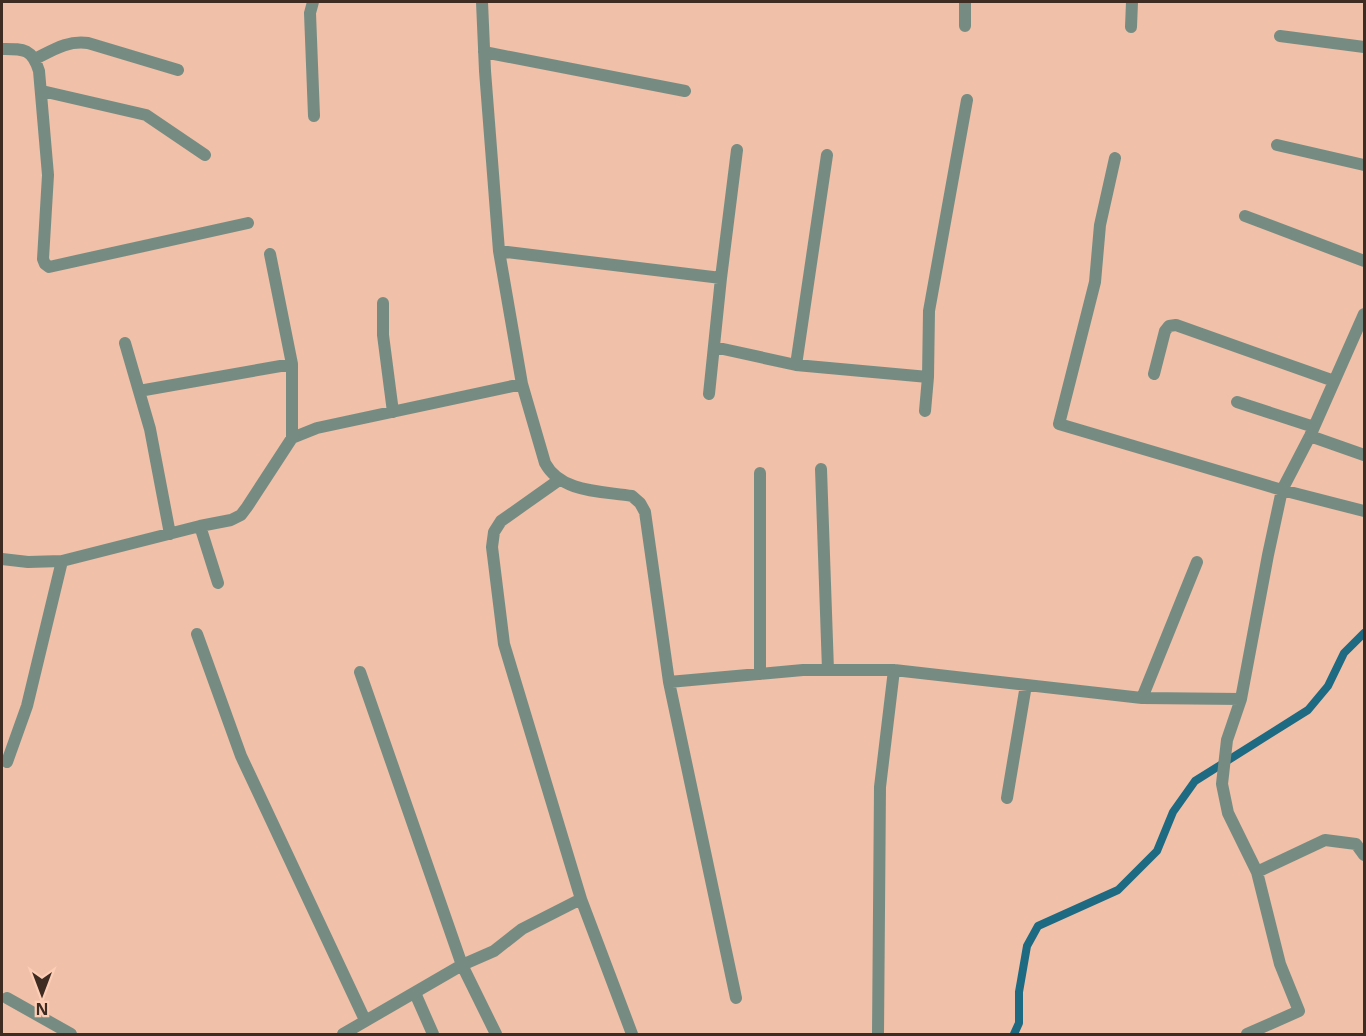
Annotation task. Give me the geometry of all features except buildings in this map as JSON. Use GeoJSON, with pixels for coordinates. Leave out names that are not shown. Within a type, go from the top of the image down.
{"type":"FeatureCollection","features":[{"type":"Feature","properties":{"kind":"street"},"geometry":{"type":"LineString","coordinates":[[313,2],[310,13],[314,116]]}},
{"type":"Feature","properties":{"kind":"street"},"geometry":{"type":"LineString","coordinates":[[482,2],[499,251],[522,384],[545,464],[550,474],[568,486],[632,496],[645,512],[669,682],[736,998]]}},
{"type":"Feature","properties":{"kind":"street"},"geometry":{"type":"LineString","coordinates":[[965,2],[965,26]]}},
{"type":"Feature","properties":{"kind":"street"},"geometry":{"type":"LineString","coordinates":[[1131,27],[1132,2]]}},
{"type":"Feature","properties":{"kind":"street"},"geometry":{"type":"LineString","coordinates":[[1280,36],[1365,47]]}},
{"type":"Feature","properties":{"kind":"street"},"geometry":{"type":"LineString","coordinates":[[35,59],[65,44],[77,41],[88,42],[178,70]]}},
{"type":"Feature","properties":{"kind":"street"},"geometry":{"type":"LineString","coordinates":[[2,49],[20,49],[29,52],[35,59],[42,91],[48,175],[43,259],[49,267],[248,223]]}},
{"type":"Feature","properties":{"kind":"street"},"geometry":{"type":"LineString","coordinates":[[484,52],[685,91]]}},
{"type":"Feature","properties":{"kind":"street"},"geometry":{"type":"LineString","coordinates":[[42,91],[146,115],[205,155]]}},
{"type":"Feature","properties":{"kind":"street"},"geometry":{"type":"LineString","coordinates":[[925,411],[929,311],[967,100]]}},
{"type":"Feature","properties":{"kind":"street"},"geometry":{"type":"LineString","coordinates":[[1277,145],[1365,165]]}},
{"type":"Feature","properties":{"kind":"street"},"geometry":{"type":"LineString","coordinates":[[710,394],[721,278],[737,150]]}},
{"type":"Feature","properties":{"kind":"street"},"geometry":{"type":"LineString","coordinates":[[796,365],[827,155]]}},
{"type":"Feature","properties":{"kind":"street"},"geometry":{"type":"LineString","coordinates":[[1115,158],[1100,225],[1095,282],[1059,424],[1282,490],[1365,511]]}},
{"type":"Feature","properties":{"kind":"street"},"geometry":{"type":"LineString","coordinates":[[1245,216],[1365,261]]}},
{"type":"Feature","properties":{"kind":"street"},"geometry":{"type":"LineString","coordinates":[[499,251],[721,278]]}},
{"type":"Feature","properties":{"kind":"street"},"geometry":{"type":"LineString","coordinates":[[2,559],[28,562],[62,561],[231,520],[241,515],[292,438],[292,364],[270,254]]}},
{"type":"Feature","properties":{"kind":"street"},"geometry":{"type":"LineString","coordinates":[[384,303],[383,335],[393,412]]}},
{"type":"Feature","properties":{"kind":"street"},"geometry":{"type":"LineString","coordinates":[[1247,1035],[1299,1011],[1280,964],[1257,872],[1228,813],[1222,784],[1227,740],[1241,699],[1282,490],[1312,432],[1363,321]]}},
{"type":"Feature","properties":{"kind":"street"},"geometry":{"type":"LineString","coordinates":[[1154,374],[1165,331],[1169,326],[1176,325],[1335,381]]}},
{"type":"Feature","properties":{"kind":"street"},"geometry":{"type":"LineString","coordinates":[[125,343],[150,429],[170,534]]}},
{"type":"Feature","properties":{"kind":"street"},"geometry":{"type":"LineString","coordinates":[[714,347],[796,365],[928,377]]}},
{"type":"Feature","properties":{"kind":"street"},"geometry":{"type":"LineString","coordinates":[[139,391],[292,364]]}},
{"type":"Feature","properties":{"kind":"street"},"geometry":{"type":"LineString","coordinates":[[292,438],[316,428],[522,384]]}},
{"type":"Feature","properties":{"kind":"street"},"geometry":{"type":"LineString","coordinates":[[1237,402],[1365,455]]}},
{"type":"Feature","properties":{"kind":"street"},"geometry":{"type":"LineString","coordinates":[[821,469],[828,670]]}},
{"type":"Feature","properties":{"kind":"street"},"geometry":{"type":"LineString","coordinates":[[760,473],[760,674]]}},
{"type":"Feature","properties":{"kind":"street"},"geometry":{"type":"LineString","coordinates":[[559,480],[501,521],[494,532],[492,547],[504,644],[581,899],[632,1035]]}},
{"type":"Feature","properties":{"kind":"street"},"geometry":{"type":"LineString","coordinates":[[200,526],[218,584]]}},
{"type":"Feature","properties":{"kind":"street"},"geometry":{"type":"LineString","coordinates":[[7,762],[27,706],[62,561]]}},
{"type":"Feature","properties":{"kind":"street"},"geometry":{"type":"LineString","coordinates":[[1142,698],[1197,562]]}},
{"type":"Feature","properties":{"kind":"street"},"geometry":{"type":"LineString","coordinates":[[197,634],[241,756],[365,1020]]}},
{"type":"Feature","properties":{"kind":"street"},"geometry":{"type":"LineString","coordinates":[[669,682],[828,670],[894,670],[1142,698],[1241,699]]}},
{"type":"Feature","properties":{"kind":"street"},"geometry":{"type":"LineString","coordinates":[[878,1035],[880,788],[894,670]]}},
{"type":"Feature","properties":{"kind":"street"},"geometry":{"type":"LineString","coordinates":[[360,672],[462,965],[496,1035]]}},
{"type":"Feature","properties":{"kind":"street"},"geometry":{"type":"LineString","coordinates":[[1007,798],[1026,685]]}},
{"type":"Feature","properties":{"kind":"street"},"geometry":{"type":"LineString","coordinates":[[1257,872],[1325,840],[1356,844],[1365,855]]}},
{"type":"Feature","properties":{"kind":"street"},"geometry":{"type":"LineString","coordinates":[[343,1035],[462,965],[494,951],[522,929],[581,899]]}},
{"type":"Feature","properties":{"kind":"street"},"geometry":{"type":"LineString","coordinates":[[415,993],[433,1035]]}},
{"type":"Feature","properties":{"kind":"street"},"geometry":{"type":"LineString","coordinates":[[7,998],[71,1035]]}},
{"type":"Feature","properties":{"kind":"waterway"},"geometry":{"type":"LineString","coordinates":[[1014,1034],[1019,1023],[1019,992],[1027,946],[1038,926],[1118,890],[1157,851],[1173,812],[1195,781],[1308,710],[1328,686],[1344,653],[1364,633]]}}]}
